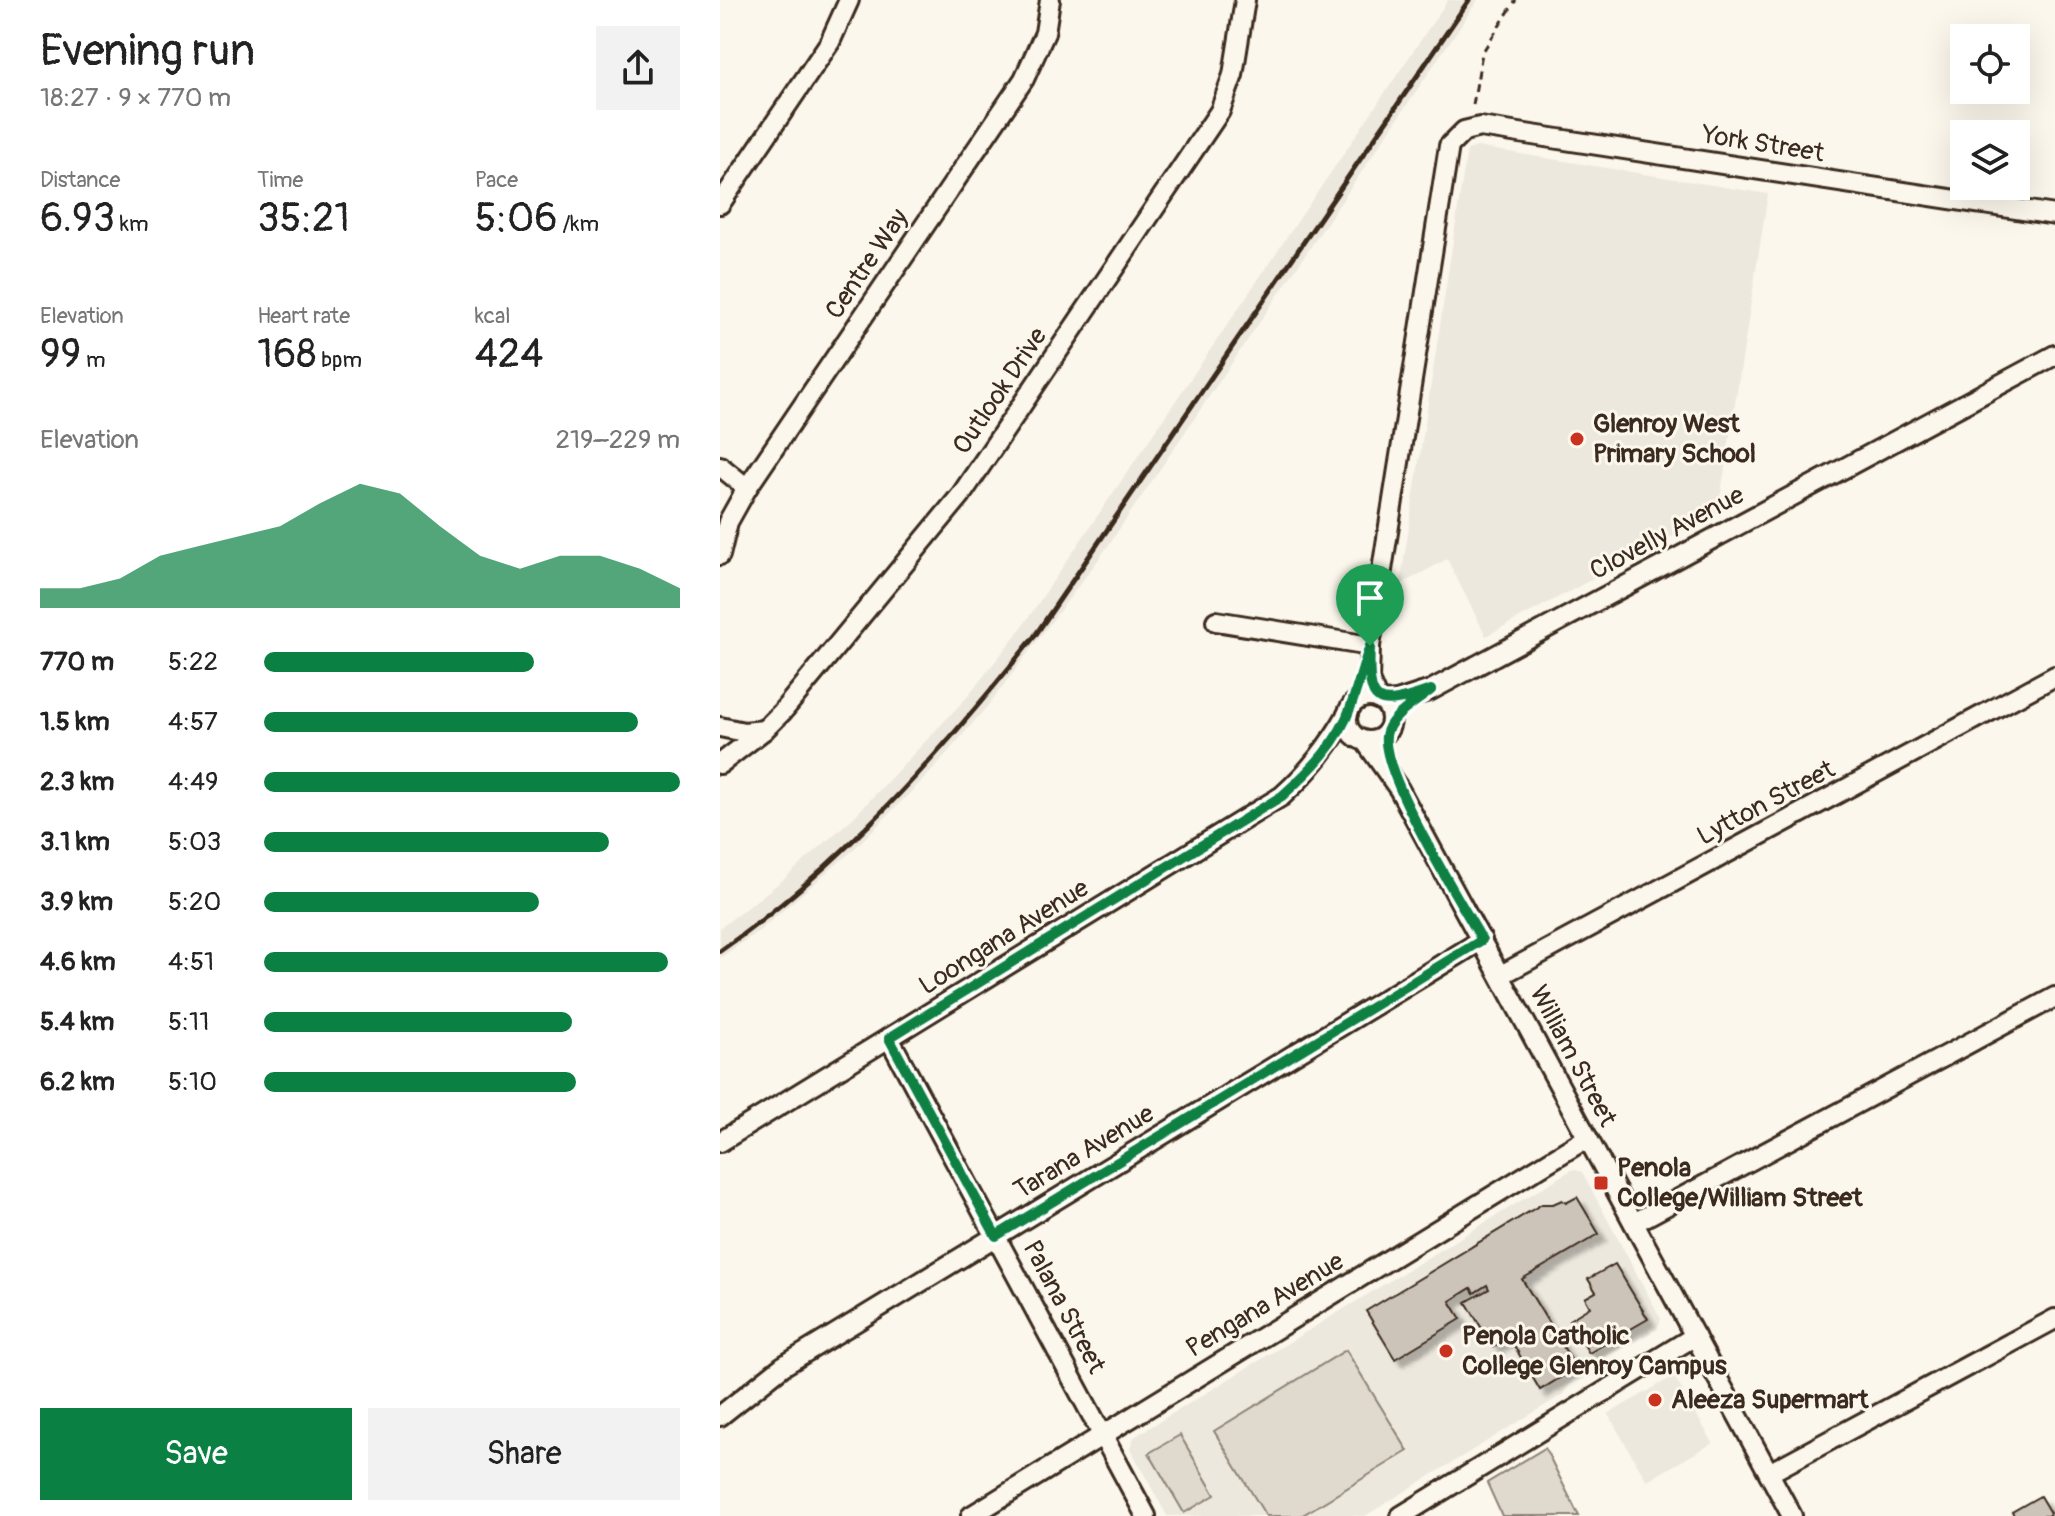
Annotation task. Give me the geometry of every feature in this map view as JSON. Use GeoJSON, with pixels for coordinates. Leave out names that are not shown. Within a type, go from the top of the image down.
{"type":"FeatureCollection","features":[{"type":"Feature","properties":{"kind":"street"},"geometry":{"type":"LineString","coordinates":[[720,204],[830,42],[849,0]]}},
{"type":"Feature","properties":{"kind":"street","name":"Centre Way"},"geometry":{"type":"LineString","coordinates":[[720,555],[728,522],[747,488],[1024,79],[1045,33],[1050,0]]}},
{"type":"Feature","properties":{"kind":"street","name":"Outlook Drive"},"geometry":{"type":"LineString","coordinates":[[720,764],[764,730],[814,675],[961,495],[1220,111],[1233,75],[1245,0]]}},
{"type":"Feature","properties":{"kind":"street","name":"York Street"},"geometry":{"type":"LineString","coordinates":[[1370,646],[1449,146],[1464,131],[1480,127],[2055,215]]}},
{"type":"Feature","properties":{"kind":"street","name":"Clovelly Avenue"},"geometry":{"type":"LineString","coordinates":[[1380,700],[1397,701],[1431,690],[2055,355]]}},
{"type":"Feature","properties":{"kind":"street"},"geometry":{"type":"LineString","coordinates":[[720,466],[747,488]]}},
{"type":"Feature","properties":{"kind":"street"},"geometry":{"type":"LineString","coordinates":[[1216,621],[1370,646]]}},
{"type":"Feature","properties":{"kind":"street"},"geometry":{"type":"LineString","coordinates":[[1370,646],[1369,680],[1388,708],[1389,728],[1380,739],[1362,740],[1349,727],[1350,710],[1358,676],[1370,646]]}},
{"type":"Feature","properties":{"kind":"street","name":"Lytton Street"},"geometry":{"type":"LineString","coordinates":[[1501,975],[2055,676]]}},
{"type":"Feature","properties":{"kind":"street","name":"Clovelly Avenue"},"geometry":{"type":"LineString","coordinates":[[1389,728],[1431,690]]}},
{"type":"Feature","properties":{"kind":"street"},"geometry":{"type":"LineString","coordinates":[[1350,710],[1363,698],[1380,700]]}},
{"type":"Feature","properties":{"kind":"street","name":"Loongana Avenue"},"geometry":{"type":"LineString","coordinates":[[1311,769],[1331,744],[1350,710]]}},
{"type":"Feature","properties":{"kind":"street"},"geometry":{"type":"LineString","coordinates":[[720,727],[744,732],[764,730]]}},
{"type":"Feature","properties":{"kind":"street","name":"William Street"},"geometry":{"type":"LineString","coordinates":[[1389,728],[1387,753],[1399,789]]}},
{"type":"Feature","properties":{"kind":"street","name":"Loongana Avenue"},"geometry":{"type":"LineString","coordinates":[[720,1142],[1282,796],[1334,750],[1362,740]]}},
{"type":"Feature","properties":{"kind":"street","name":"William Street"},"geometry":{"type":"LineString","coordinates":[[1362,740],[1399,789],[1792,1516]]}},
{"type":"Feature","properties":{"kind":"street","name":"Tarana Avenue"},"geometry":{"type":"LineString","coordinates":[[720,1416],[783,1366],[1482,940]]}},
{"type":"Feature","properties":{"kind":"street"},"geometry":{"type":"LineString","coordinates":[[1634,1223],[2055,997]]}},
{"type":"Feature","properties":{"kind":"street","name":"Palana Street"},"geometry":{"type":"LineString","coordinates":[[889,1038],[1146,1516]]}},
{"type":"Feature","properties":{"kind":"street","name":"Pengana Avenue"},"geometry":{"type":"LineString","coordinates":[[971,1516],[1587,1138]]}},
{"type":"Feature","properties":{"kind":"street"},"geometry":{"type":"LineString","coordinates":[[1769,1473],[2055,1319]]}},
{"type":"Feature","properties":{"kind":"street"},"geometry":{"type":"LineString","coordinates":[[1401,1516],[1695,1336]]}},
{"type":"Feature","properties":{"kind":"path"},"geometry":{"type":"LineString","coordinates":[[1473,105],[1482,53],[1516,0]]}},
{"type":"Feature","properties":{"kind":"shaded area"},"geometry":{"type":"Polygon","coordinates":[[[1448,0],[1478,0],[1101,556],[990,703],[931,772],[852,851],[759,931],[720,958],[720,928],[783,880],[854,817],[969,695],[1022,627],[1448,0]]]}},
{"type":"Feature","properties":{"kind":"shaded area","name":"Glenroy West Primary School"},"geometry":{"type":"Polygon","coordinates":[[[1477,147],[1768,194],[1718,512],[1486,636],[1447,559],[1400,585],[1467,150],[1477,147]]]}},
{"type":"Feature","properties":{"kind":"shaded area","name":"Penola Catholic College Glenroy Campus"},"geometry":{"type":"Polygon","coordinates":[[[1573,1169],[1582,1172],[1661,1319],[1657,1329],[1579,1372],[1562,1395],[1365,1516],[1167,1516],[1130,1448],[1134,1437],[1573,1169]]]}},
{"type":"Feature","properties":{"kind":"shaded area"},"geometry":{"type":"Polygon","coordinates":[[[1346,1350],[1408,1451],[1301,1516],[1266,1516],[1214,1431],[1346,1350]]]}},
{"type":"Feature","properties":{"kind":"shaded area"},"geometry":{"type":"Polygon","coordinates":[[[1674,1376],[1713,1443],[1647,1481],[1608,1414],[1674,1376]]]}},
{"type":"Feature","properties":{"kind":"shaded area"},"geometry":{"type":"Polygon","coordinates":[[[1180,1435],[1215,1495],[1184,1513],[1149,1453],[1180,1435]]]}},
{"type":"Feature","properties":{"kind":"shaded area"},"geometry":{"type":"Polygon","coordinates":[[[1545,1448],[1579,1516],[1502,1516],[1487,1483],[1545,1448]]]}},
{"type":"Feature","properties":{"kind":"building"},"geometry":{"type":"Polygon","coordinates":[[[1577,1197],[1599,1234],[1522,1279],[1576,1368],[1540,1390],[1509,1337],[1493,1347],[1466,1302],[1489,1289],[1487,1285],[1474,1293],[1471,1288],[1450,1301],[1461,1319],[1395,1359],[1366,1311],[1542,1204],[1562,1200],[1566,1203],[1577,1197]]]}},
{"type":"Feature","properties":{"kind":"building"},"geometry":{"type":"Polygon","coordinates":[[[1615,1264],[1648,1319],[1589,1353],[1569,1320],[1590,1307],[1585,1298],[1596,1292],[1588,1279],[1615,1264]]]}},
{"type":"Feature","properties":{"kind":"building"},"geometry":{"type":"Polygon","coordinates":[[[2040,1496],[2050,1513],[2048,1516],[2014,1516],[2012,1512],[2040,1496]]]}},
{"type":"Feature","properties":{"kind":"railway"},"geometry":{"type":"LineString","coordinates":[[720,951],[765,918],[849,844],[926,765],[1034,637],[1469,0]]}},
{"type":"Feature","properties":{"kind":"place","name":"Glenroy West Primary School"},"geometry":{"type":"Point","coordinates":[1577,439]}},
{"type":"Feature","properties":{"kind":"place","name":"Penola College/William Street"},"geometry":{"type":"Point","coordinates":[1601,1183]}},
{"type":"Feature","properties":{"kind":"place","name":"Penola Catholic College Glenroy Campus"},"geometry":{"type":"Point","coordinates":[1446,1351]}},
{"type":"Feature","properties":{"kind":"place","name":"Aleeza Supermart"},"geometry":{"type":"Point","coordinates":[1655,1400]}},
{"type":"Feature","properties":{"kind":"route"},"geometry":{"type":"LineString","coordinates":[[1370,646],[1369,680],[1377,699],[1397,701],[1431,690],[1391,722],[1386,734],[1387,753],[1399,789],[1482,940],[996,1236],[889,1038],[1282,796],[1304,777],[1331,744],[1351,707],[1358,676],[1370,646]]}}]}
